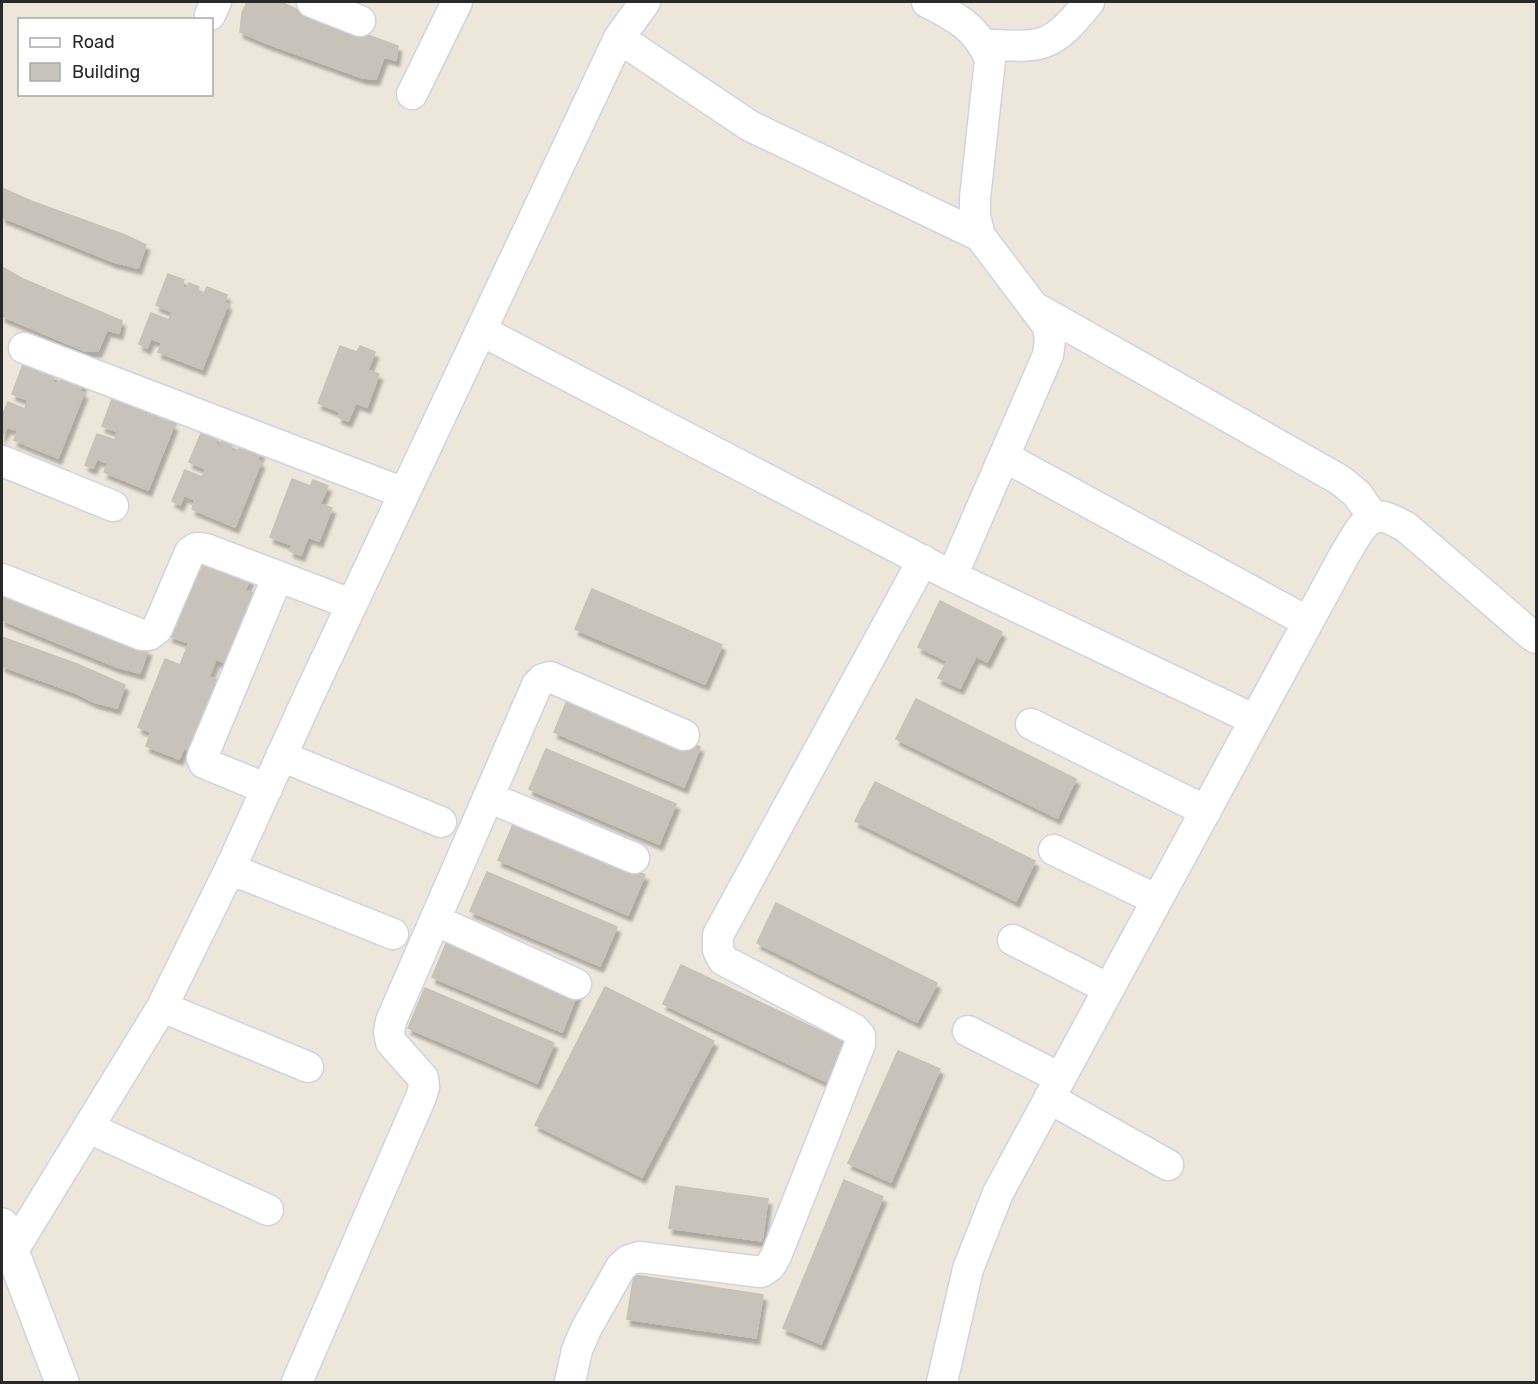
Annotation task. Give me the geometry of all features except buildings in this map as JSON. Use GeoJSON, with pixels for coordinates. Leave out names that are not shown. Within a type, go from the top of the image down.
{"type":"FeatureCollection","features":[{"type":"Feature","properties":{"kind":"street"},"geometry":{"type":"LineString","coordinates":[[312,2],[360,21]]}},
{"type":"Feature","properties":{"kind":"street"},"geometry":{"type":"LineString","coordinates":[[412,94],[457,2]]}},
{"type":"Feature","properties":{"kind":"street"},"geometry":{"type":"LineString","coordinates":[[62,1383],[7,1239],[89,1128],[162,1007],[230,869],[351,604],[619,38],[645,2]]}},
{"type":"Feature","properties":{"kind":"street"},"geometry":{"type":"LineString","coordinates":[[927,2],[960,19],[984,44],[990,60],[975,216],[980,236],[1036,308],[1048,326],[1050,340],[1048,355],[952,576]]}},
{"type":"Feature","properties":{"kind":"street"},"geometry":{"type":"LineString","coordinates":[[984,44],[1037,46],[1068,29],[1089,2]]}},
{"type":"Feature","properties":{"kind":"street"},"geometry":{"type":"LineString","coordinates":[[619,38],[750,126],[980,236]]}},
{"type":"Feature","properties":{"kind":"street"},"geometry":{"type":"LineString","coordinates":[[1036,308],[1340,480],[1357,494],[1374,518]]}},
{"type":"Feature","properties":{"kind":"street"},"geometry":{"type":"LineString","coordinates":[[482,331],[952,576],[1255,720]]}},
{"type":"Feature","properties":{"kind":"street"},"geometry":{"type":"LineString","coordinates":[[24,348],[404,493]]}},
{"type":"Feature","properties":{"kind":"street"},"geometry":{"type":"LineString","coordinates":[[1005,457],[1308,622]]}},
{"type":"Feature","properties":{"kind":"street"},"geometry":{"type":"LineString","coordinates":[[2,461],[113,506]]}},
{"type":"Feature","properties":{"kind":"street"},"geometry":{"type":"LineString","coordinates":[[942,1383],[969,1269],[998,1193],[1345,554],[1366,522],[1384,517],[1406,527],[1536,638]]}},
{"type":"Feature","properties":{"kind":"street"},"geometry":{"type":"LineString","coordinates":[[2,579],[142,635],[150,635],[157,629],[190,552],[196,548],[206,549],[351,604]]}},
{"type":"Feature","properties":{"kind":"street"},"geometry":{"type":"LineString","coordinates":[[570,1383],[577,1350],[586,1329],[621,1268],[629,1260],[639,1257],[761,1272],[770,1266],[776,1256],[860,1044],[860,1036],[854,1029],[723,960],[718,950],[718,935],[923,560]]}},
{"type":"Feature","properties":{"kind":"street"},"geometry":{"type":"LineString","coordinates":[[267,789],[204,763],[202,759],[278,576]]}},
{"type":"Feature","properties":{"kind":"street"},"geometry":{"type":"LineString","coordinates":[[297,1383],[424,1087],[423,1078],[391,1042],[389,1032],[391,1021],[537,685],[543,679],[550,677],[684,735]]}},
{"type":"Feature","properties":{"kind":"street"},"geometry":{"type":"LineString","coordinates":[[1030,724],[1206,811]]}},
{"type":"Feature","properties":{"kind":"street"},"geometry":{"type":"LineString","coordinates":[[281,756],[441,822]]}},
{"type":"Feature","properties":{"kind":"street"},"geometry":{"type":"LineString","coordinates":[[488,797],[634,858]]}},
{"type":"Feature","properties":{"kind":"street"},"geometry":{"type":"LineString","coordinates":[[1054,850],[1157,900]]}},
{"type":"Feature","properties":{"kind":"street"},"geometry":{"type":"LineString","coordinates":[[230,869],[393,934]]}},
{"type":"Feature","properties":{"kind":"street"},"geometry":{"type":"LineString","coordinates":[[435,920],[576,984]]}},
{"type":"Feature","properties":{"kind":"street"},"geometry":{"type":"LineString","coordinates":[[1013,940],[1109,989]]}},
{"type":"Feature","properties":{"kind":"street"},"geometry":{"type":"LineString","coordinates":[[162,1007],[308,1067]]}},
{"type":"Feature","properties":{"kind":"street"},"geometry":{"type":"LineString","coordinates":[[968,1031],[1168,1165]]}},
{"type":"Feature","properties":{"kind":"street"},"geometry":{"type":"LineString","coordinates":[[89,1128],[268,1210]]}}]}
